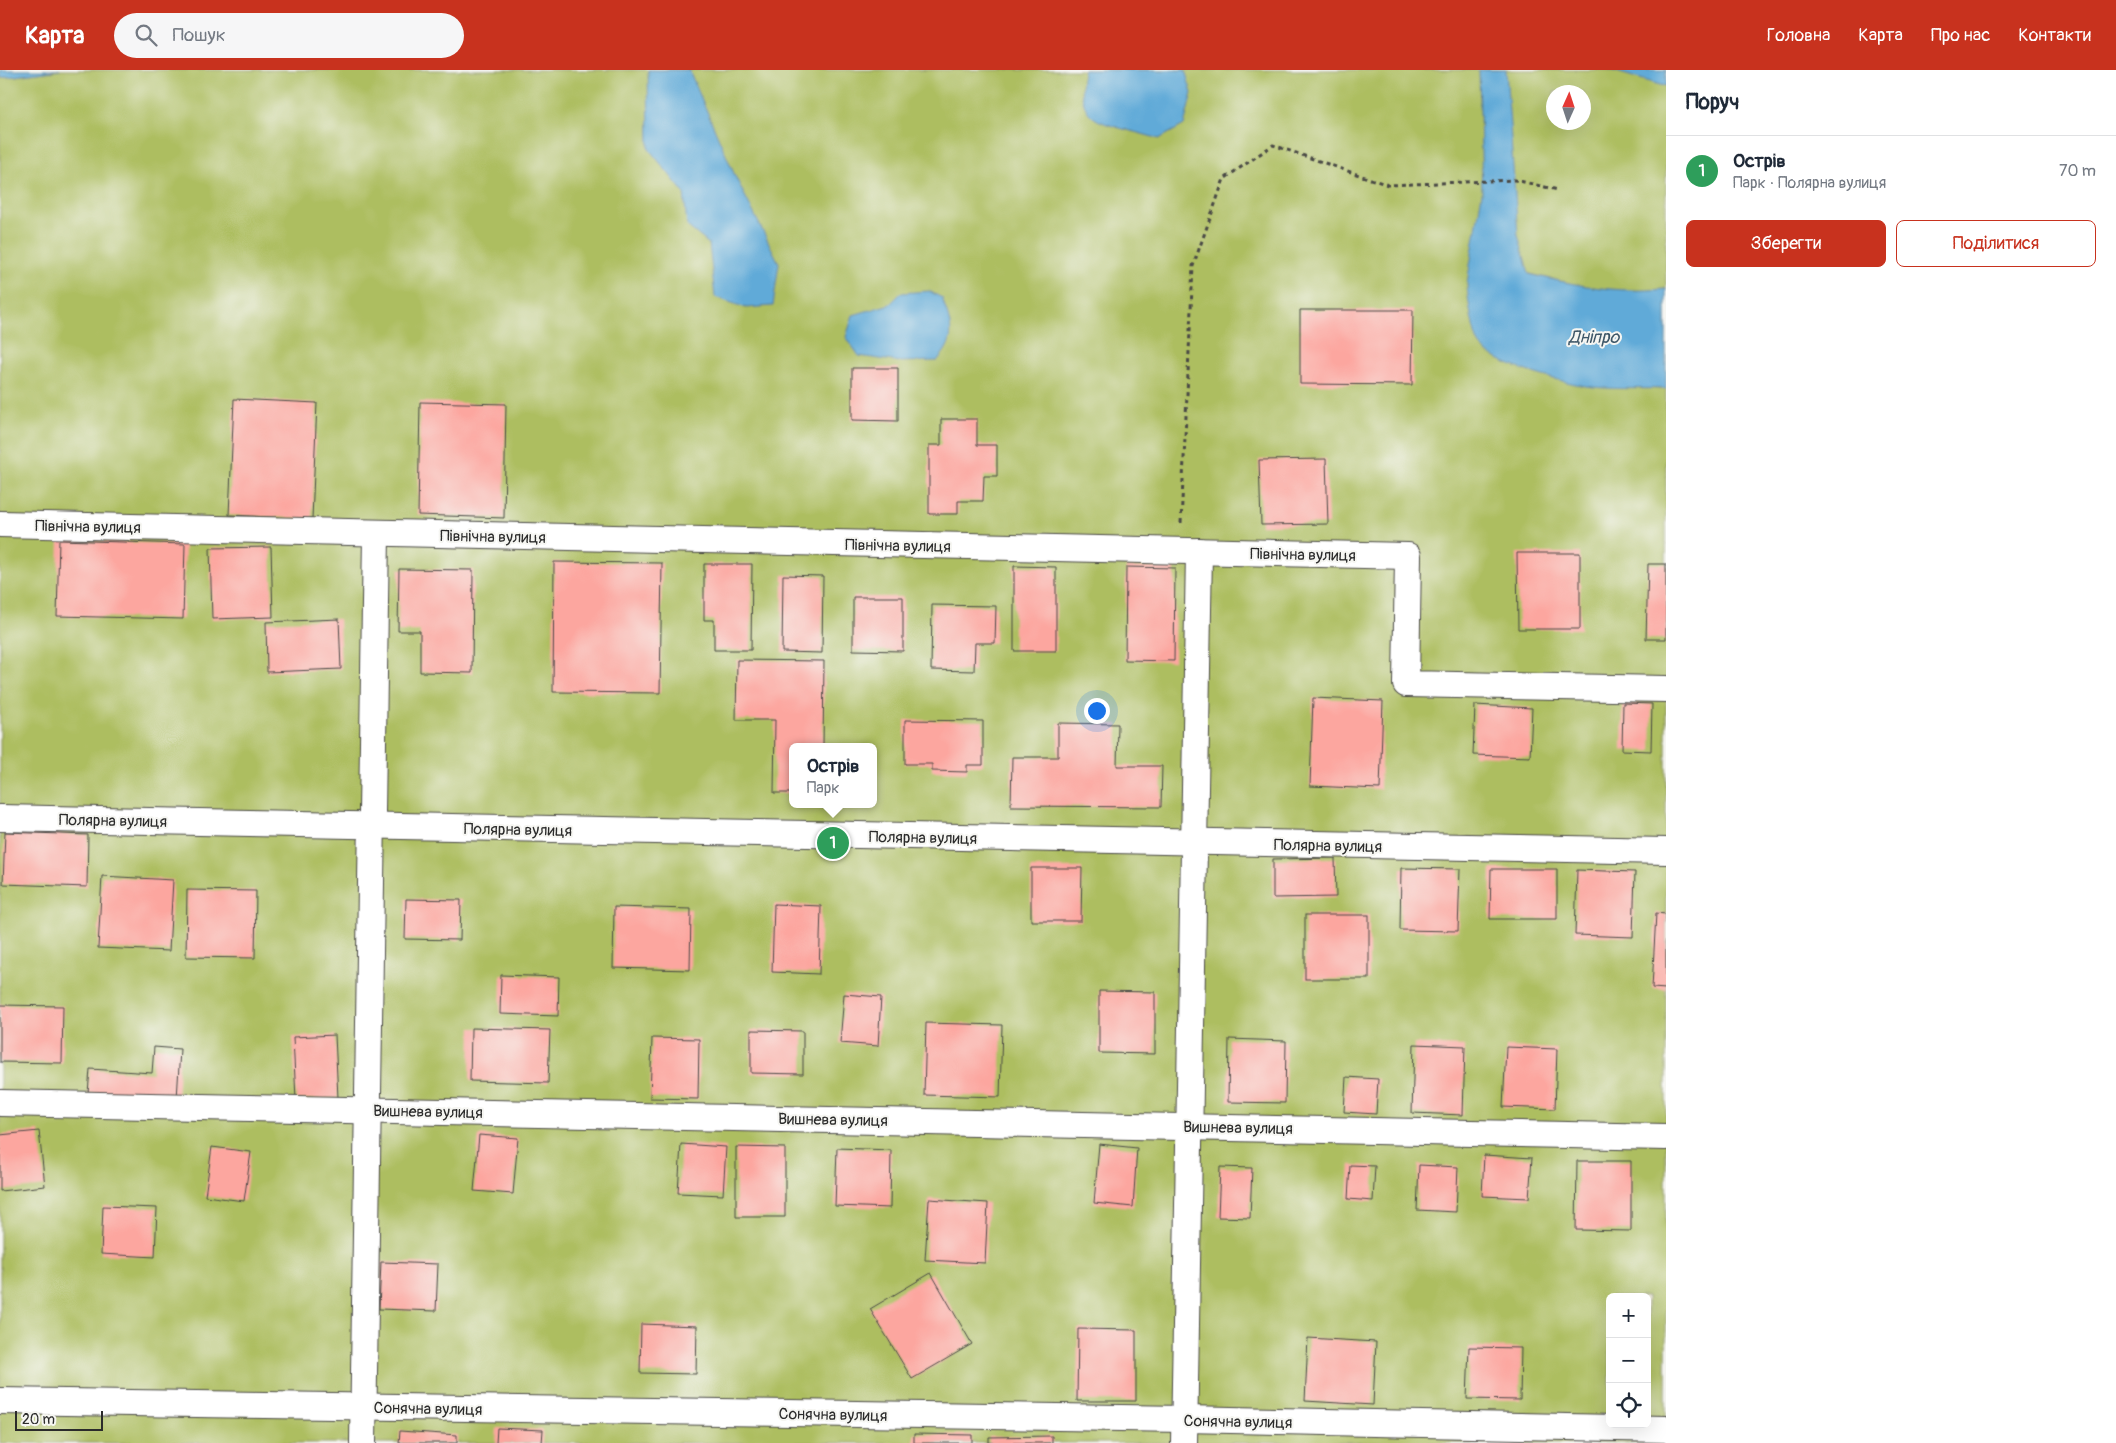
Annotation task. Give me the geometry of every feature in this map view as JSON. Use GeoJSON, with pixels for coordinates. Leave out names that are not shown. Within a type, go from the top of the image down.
{"type":"FeatureCollection","features":[{"type":"Feature","properties":{"kind":"street","name":"Північна вулиця"},"geometry":{"type":"LineString","coordinates":[[0,524],[1408,556],[1406,684],[1666,689]]}},
{"type":"Feature","properties":{"kind":"street"},"geometry":{"type":"LineString","coordinates":[[363,1443],[376,533]]}},
{"type":"Feature","properties":{"kind":"street"},"geometry":{"type":"LineString","coordinates":[[1184,1431],[1194,843],[1190,551]]}},
{"type":"Feature","properties":{"kind":"street","name":"Полярна вулиця"},"geometry":{"type":"LineString","coordinates":[[0,818],[1666,851]]}},
{"type":"Feature","properties":{"kind":"street","name":"Вишнева вулиця"},"geometry":{"type":"LineString","coordinates":[[0,1103],[1666,1137]]}},
{"type":"Feature","properties":{"kind":"street","name":"Сонячна вулиця"},"geometry":{"type":"LineString","coordinates":[[0,1401],[364,1407],[1184,1431],[1666,1429]]}},
{"type":"Feature","properties":{"kind":"path"},"geometry":{"type":"LineString","coordinates":[[1190,551],[1194,266],[1224,179],[1273,145],[1388,185],[1515,180],[1558,190]]}},
{"type":"Feature","properties":{"kind":"green space"},"geometry":{"type":"Polygon","coordinates":[[[60,70],[1610,70],[1666,86],[1666,289],[1631,292],[1585,287],[1509,269],[1586,386],[1666,389],[1666,1443],[0,1443],[0,78],[60,70]]]}},
{"type":"Feature","properties":{"kind":"water"},"geometry":{"type":"Polygon","coordinates":[[[0,70],[60,70],[0,78],[0,70]]]}},
{"type":"Feature","properties":{"kind":"water"},"geometry":{"type":"Polygon","coordinates":[[[648,70],[689,70],[736,178],[779,263],[773,306],[746,308],[715,297],[709,244],[687,226],[684,193],[649,149],[648,70]]]}},
{"type":"Feature","properties":{"kind":"water"},"geometry":{"type":"Polygon","coordinates":[[[1084,70],[1185,70],[1192,93],[1184,125],[1159,139],[1101,122],[1087,110],[1082,97],[1082,76],[1084,70]]]}},
{"type":"Feature","properties":{"kind":"water","name":"Дніпро"},"geometry":{"type":"Polygon","coordinates":[[[1479,70],[1506,70],[1518,235],[1529,274],[1597,288],[1630,290],[1666,289],[1666,389],[1595,387],[1560,380],[1512,366],[1487,352],[1479,344],[1471,314],[1467,283],[1482,193],[1479,70]]]}},
{"type":"Feature","properties":{"kind":"water"},"geometry":{"type":"Polygon","coordinates":[[[1610,70],[1666,70],[1666,86],[1660,85],[1610,70]]]}},
{"type":"Feature","properties":{"kind":"water"},"geometry":{"type":"Polygon","coordinates":[[[929,291],[942,298],[951,331],[948,345],[937,361],[900,362],[859,356],[846,337],[853,315],[890,304],[901,293],[929,291]]]}},
{"type":"Feature","properties":{"kind":"building"},"geometry":{"type":"Polygon","coordinates":[[[1300,310],[1413,310],[1412,385],[1300,384],[1300,310]]]}},
{"type":"Feature","properties":{"kind":"building"},"geometry":{"type":"Polygon","coordinates":[[[852,368],[898,368],[898,421],[852,420],[852,368]]]}},
{"type":"Feature","properties":{"kind":"building"},"geometry":{"type":"Polygon","coordinates":[[[234,399],[317,403],[312,519],[229,515],[234,399]]]}},
{"type":"Feature","properties":{"kind":"building"},"geometry":{"type":"Polygon","coordinates":[[[420,402],[506,404],[504,518],[418,515],[420,402]]]}},
{"type":"Feature","properties":{"kind":"building"},"geometry":{"type":"Polygon","coordinates":[[[941,419],[977,419],[977,445],[997,445],[997,476],[984,476],[983,501],[958,501],[958,514],[929,514],[929,445],[941,445],[941,419]]]}},
{"type":"Feature","properties":{"kind":"building"},"geometry":{"type":"Polygon","coordinates":[[[1326,459],[1328,524],[1261,525],[1259,460],[1326,459]]]}},
{"type":"Feature","properties":{"kind":"building"},"geometry":{"type":"Polygon","coordinates":[[[59,540],[185,544],[183,619],[57,616],[59,540]]]}},
{"type":"Feature","properties":{"kind":"building"},"geometry":{"type":"Polygon","coordinates":[[[271,547],[273,617],[212,619],[210,548],[271,547]]]}},
{"type":"Feature","properties":{"kind":"building"},"geometry":{"type":"Polygon","coordinates":[[[1517,553],[1580,553],[1580,629],[1518,629],[1517,553]]]}},
{"type":"Feature","properties":{"kind":"building"},"geometry":{"type":"Polygon","coordinates":[[[554,562],[662,563],[660,693],[553,692],[554,562]]]}},
{"type":"Feature","properties":{"kind":"building"},"geometry":{"type":"Polygon","coordinates":[[[704,564],[752,564],[751,650],[714,650],[714,620],[704,620],[704,564]]]}},
{"type":"Feature","properties":{"kind":"building"},"geometry":{"type":"Polygon","coordinates":[[[1648,564],[1666,564],[1666,639],[1646,639],[1648,564]]]}},
{"type":"Feature","properties":{"kind":"building"},"geometry":{"type":"Polygon","coordinates":[[[1014,566],[1056,567],[1056,651],[1014,651],[1014,566]]]}},
{"type":"Feature","properties":{"kind":"building"},"geometry":{"type":"Polygon","coordinates":[[[1126,567],[1175,568],[1174,661],[1125,660],[1126,567]]]}},
{"type":"Feature","properties":{"kind":"building"},"geometry":{"type":"Polygon","coordinates":[[[399,569],[473,570],[472,673],[420,672],[420,631],[398,631],[399,569]]]}},
{"type":"Feature","properties":{"kind":"building"},"geometry":{"type":"Polygon","coordinates":[[[783,575],[823,576],[822,653],[782,652],[783,575]]]}},
{"type":"Feature","properties":{"kind":"building"},"geometry":{"type":"Polygon","coordinates":[[[853,597],[903,597],[903,651],[853,650],[853,597]]]}},
{"type":"Feature","properties":{"kind":"building"},"geometry":{"type":"Polygon","coordinates":[[[932,605],[996,606],[995,643],[975,643],[974,671],[931,670],[932,605]]]}},
{"type":"Feature","properties":{"kind":"building"},"geometry":{"type":"Polygon","coordinates":[[[339,619],[341,669],[267,672],[266,622],[339,619]]]}},
{"type":"Feature","properties":{"kind":"building"},"geometry":{"type":"Polygon","coordinates":[[[737,660],[824,661],[823,743],[789,743],[789,793],[774,793],[775,720],[736,720],[737,660]]]}},
{"type":"Feature","properties":{"kind":"building"},"geometry":{"type":"Polygon","coordinates":[[[1313,698],[1383,701],[1380,789],[1310,786],[1313,698]]]}},
{"type":"Feature","properties":{"kind":"building"},"geometry":{"type":"Polygon","coordinates":[[[1623,703],[1652,704],[1651,751],[1622,750],[1623,703]]]}},
{"type":"Feature","properties":{"kind":"building"},"geometry":{"type":"Polygon","coordinates":[[[1475,705],[1532,708],[1530,757],[1473,755],[1475,705]]]}},
{"type":"Feature","properties":{"kind":"building"},"geometry":{"type":"Polygon","coordinates":[[[905,720],[983,721],[983,765],[967,765],[967,772],[932,771],[932,764],[905,764],[905,720]]]}},
{"type":"Feature","properties":{"kind":"building"},"geometry":{"type":"Polygon","coordinates":[[[1058,723],[1118,724],[1117,766],[1162,766],[1161,807],[1011,806],[1012,757],[1058,757],[1058,723]]]}},
{"type":"Feature","properties":{"kind":"building"},"geometry":{"type":"Polygon","coordinates":[[[5,832],[88,835],[87,887],[3,884],[5,832]]]}},
{"type":"Feature","properties":{"kind":"building"},"geometry":{"type":"Polygon","coordinates":[[[1335,858],[1336,897],[1273,898],[1273,859],[1335,858]]]}},
{"type":"Feature","properties":{"kind":"building"},"geometry":{"type":"Polygon","coordinates":[[[1031,868],[1082,868],[1081,921],[1031,921],[1031,868]]]}},
{"type":"Feature","properties":{"kind":"building"},"geometry":{"type":"Polygon","coordinates":[[[1401,868],[1460,869],[1458,931],[1400,930],[1401,868]]]}},
{"type":"Feature","properties":{"kind":"building"},"geometry":{"type":"Polygon","coordinates":[[[1491,869],[1557,869],[1557,919],[1490,919],[1491,869]]]}},
{"type":"Feature","properties":{"kind":"building"},"geometry":{"type":"Polygon","coordinates":[[[1577,870],[1635,872],[1633,937],[1575,935],[1577,870]]]}},
{"type":"Feature","properties":{"kind":"building"},"geometry":{"type":"Polygon","coordinates":[[[102,876],[173,880],[169,951],[98,948],[102,876]]]}},
{"type":"Feature","properties":{"kind":"building"},"geometry":{"type":"Polygon","coordinates":[[[187,890],[256,891],[255,958],[186,957],[187,890]]]}},
{"type":"Feature","properties":{"kind":"building"},"geometry":{"type":"Polygon","coordinates":[[[406,899],[461,900],[460,940],[405,939],[406,899]]]}},
{"type":"Feature","properties":{"kind":"building"},"geometry":{"type":"Polygon","coordinates":[[[774,904],[821,906],[819,974],[772,972],[774,904]]]}},
{"type":"Feature","properties":{"kind":"building"},"geometry":{"type":"Polygon","coordinates":[[[614,907],[691,909],[690,970],[613,968],[614,907]]]}},
{"type":"Feature","properties":{"kind":"building"},"geometry":{"type":"Polygon","coordinates":[[[1656,913],[1666,914],[1666,989],[1652,988],[1656,913]]]}},
{"type":"Feature","properties":{"kind":"building"},"geometry":{"type":"Polygon","coordinates":[[[1305,915],[1369,915],[1369,979],[1305,979],[1305,915]]]}},
{"type":"Feature","properties":{"kind":"building"},"geometry":{"type":"Polygon","coordinates":[[[501,975],[559,977],[558,1016],[500,1014],[501,975]]]}},
{"type":"Feature","properties":{"kind":"building"},"geometry":{"type":"Polygon","coordinates":[[[1099,991],[1155,992],[1155,1054],[1099,1053],[1099,991]]]}},
{"type":"Feature","properties":{"kind":"building"},"geometry":{"type":"Polygon","coordinates":[[[844,994],[881,997],[878,1046],[840,1043],[844,994]]]}},
{"type":"Feature","properties":{"kind":"building"},"geometry":{"type":"Polygon","coordinates":[[[0,1005],[63,1006],[62,1063],[0,1062],[0,1005]]]}},
{"type":"Feature","properties":{"kind":"building"},"geometry":{"type":"Polygon","coordinates":[[[926,1023],[1002,1025],[1000,1097],[924,1095],[926,1023]]]}},
{"type":"Feature","properties":{"kind":"building"},"geometry":{"type":"Polygon","coordinates":[[[471,1028],[550,1030],[548,1083],[470,1081],[471,1028]]]}},
{"type":"Feature","properties":{"kind":"building"},"geometry":{"type":"Polygon","coordinates":[[[751,1030],[803,1031],[803,1074],[751,1073],[751,1030]]]}},
{"type":"Feature","properties":{"kind":"building"},"geometry":{"type":"Polygon","coordinates":[[[335,1035],[338,1098],[296,1100],[293,1037],[335,1035]]]}},
{"type":"Feature","properties":{"kind":"building"},"geometry":{"type":"Polygon","coordinates":[[[652,1038],[699,1039],[698,1099],[650,1098],[652,1038]]]}},
{"type":"Feature","properties":{"kind":"building"},"geometry":{"type":"Polygon","coordinates":[[[1229,1039],[1286,1041],[1285,1103],[1228,1102],[1229,1039]]]}},
{"type":"Feature","properties":{"kind":"building"},"geometry":{"type":"Polygon","coordinates":[[[1414,1044],[1465,1046],[1463,1115],[1412,1113],[1414,1044]]]}},
{"type":"Feature","properties":{"kind":"building"},"geometry":{"type":"Polygon","coordinates":[[[154,1047],[180,1049],[177,1099],[88,1093],[90,1069],[152,1073],[154,1047]]]}},
{"type":"Feature","properties":{"kind":"building"},"geometry":{"type":"Polygon","coordinates":[[[1506,1047],[1557,1049],[1555,1109],[1503,1107],[1506,1047]]]}},
{"type":"Feature","properties":{"kind":"building"},"geometry":{"type":"Polygon","coordinates":[[[1346,1077],[1378,1079],[1376,1114],[1344,1112],[1346,1077]]]}},
{"type":"Feature","properties":{"kind":"building"},"geometry":{"type":"Polygon","coordinates":[[[39,1131],[45,1186],[0,1191],[0,1135],[39,1131]]]}},
{"type":"Feature","properties":{"kind":"building"},"geometry":{"type":"Polygon","coordinates":[[[479,1135],[518,1138],[513,1194],[474,1191],[479,1135]]]}},
{"type":"Feature","properties":{"kind":"building"},"geometry":{"type":"Polygon","coordinates":[[[681,1144],[726,1147],[723,1195],[678,1193],[681,1144]]]}},
{"type":"Feature","properties":{"kind":"building"},"geometry":{"type":"Polygon","coordinates":[[[1099,1144],[1137,1148],[1133,1207],[1094,1203],[1099,1144]]]}},
{"type":"Feature","properties":{"kind":"building"},"geometry":{"type":"Polygon","coordinates":[[[212,1147],[251,1152],[244,1201],[205,1196],[212,1147]]]}},
{"type":"Feature","properties":{"kind":"building"},"geometry":{"type":"Polygon","coordinates":[[[736,1147],[785,1148],[785,1217],[736,1217],[736,1147]]]}},
{"type":"Feature","properties":{"kind":"building"},"geometry":{"type":"Polygon","coordinates":[[[837,1148],[891,1150],[890,1208],[835,1206],[837,1148]]]}},
{"type":"Feature","properties":{"kind":"building"},"geometry":{"type":"Polygon","coordinates":[[[1484,1155],[1532,1158],[1529,1198],[1482,1196],[1484,1155]]]}},
{"type":"Feature","properties":{"kind":"building"},"geometry":{"type":"Polygon","coordinates":[[[1577,1161],[1631,1161],[1631,1231],[1576,1230],[1577,1161]]]}},
{"type":"Feature","properties":{"kind":"building"},"geometry":{"type":"Polygon","coordinates":[[[1350,1165],[1375,1166],[1373,1201],[1348,1199],[1350,1165]]]}},
{"type":"Feature","properties":{"kind":"building"},"geometry":{"type":"Polygon","coordinates":[[[1419,1165],[1458,1167],[1456,1212],[1417,1210],[1419,1165]]]}},
{"type":"Feature","properties":{"kind":"building"},"geometry":{"type":"Polygon","coordinates":[[[1220,1167],[1252,1168],[1250,1218],[1218,1217],[1220,1167]]]}},
{"type":"Feature","properties":{"kind":"building"},"geometry":{"type":"Polygon","coordinates":[[[929,1199],[988,1203],[985,1263],[925,1260],[929,1199]]]}},
{"type":"Feature","properties":{"kind":"building"},"geometry":{"type":"Polygon","coordinates":[[[103,1206],[157,1208],[155,1257],[101,1254],[103,1206]]]}},
{"type":"Feature","properties":{"kind":"building"},"geometry":{"type":"Polygon","coordinates":[[[381,1262],[438,1264],[436,1311],[379,1309],[381,1262]]]}},
{"type":"Feature","properties":{"kind":"building"},"geometry":{"type":"Polygon","coordinates":[[[931,1273],[972,1344],[912,1379],[870,1309],[931,1273]]]}},
{"type":"Feature","properties":{"kind":"building"},"geometry":{"type":"Polygon","coordinates":[[[641,1324],[697,1326],[696,1374],[640,1373],[641,1324]]]}},
{"type":"Feature","properties":{"kind":"building"},"geometry":{"type":"Polygon","coordinates":[[[1078,1329],[1136,1330],[1136,1401],[1077,1401],[1078,1329]]]}},
{"type":"Feature","properties":{"kind":"building"},"geometry":{"type":"Polygon","coordinates":[[[1308,1338],[1376,1342],[1373,1405],[1305,1401],[1308,1338]]]}},
{"type":"Feature","properties":{"kind":"building"},"geometry":{"type":"Polygon","coordinates":[[[1469,1347],[1521,1348],[1520,1400],[1467,1399],[1469,1347]]]}},
{"type":"Feature","properties":{"kind":"building"},"geometry":{"type":"Polygon","coordinates":[[[497,1428],[543,1430],[542,1443],[496,1443],[497,1428]]]}},
{"type":"Feature","properties":{"kind":"building"},"geometry":{"type":"Polygon","coordinates":[[[400,1431],[457,1435],[457,1443],[399,1443],[400,1431]]]}},
{"type":"Feature","properties":{"kind":"building"},"geometry":{"type":"Polygon","coordinates":[[[914,1434],[972,1435],[972,1443],[914,1443],[914,1434]]]}},
{"type":"Feature","properties":{"kind":"building"},"geometry":{"type":"Polygon","coordinates":[[[1052,1436],[1052,1443],[989,1443],[989,1437],[1052,1436]]]}},
{"type":"Feature","properties":{"kind":"place","name":"Острів"},"geometry":{"type":"Point","coordinates":[833,843]}}]}
